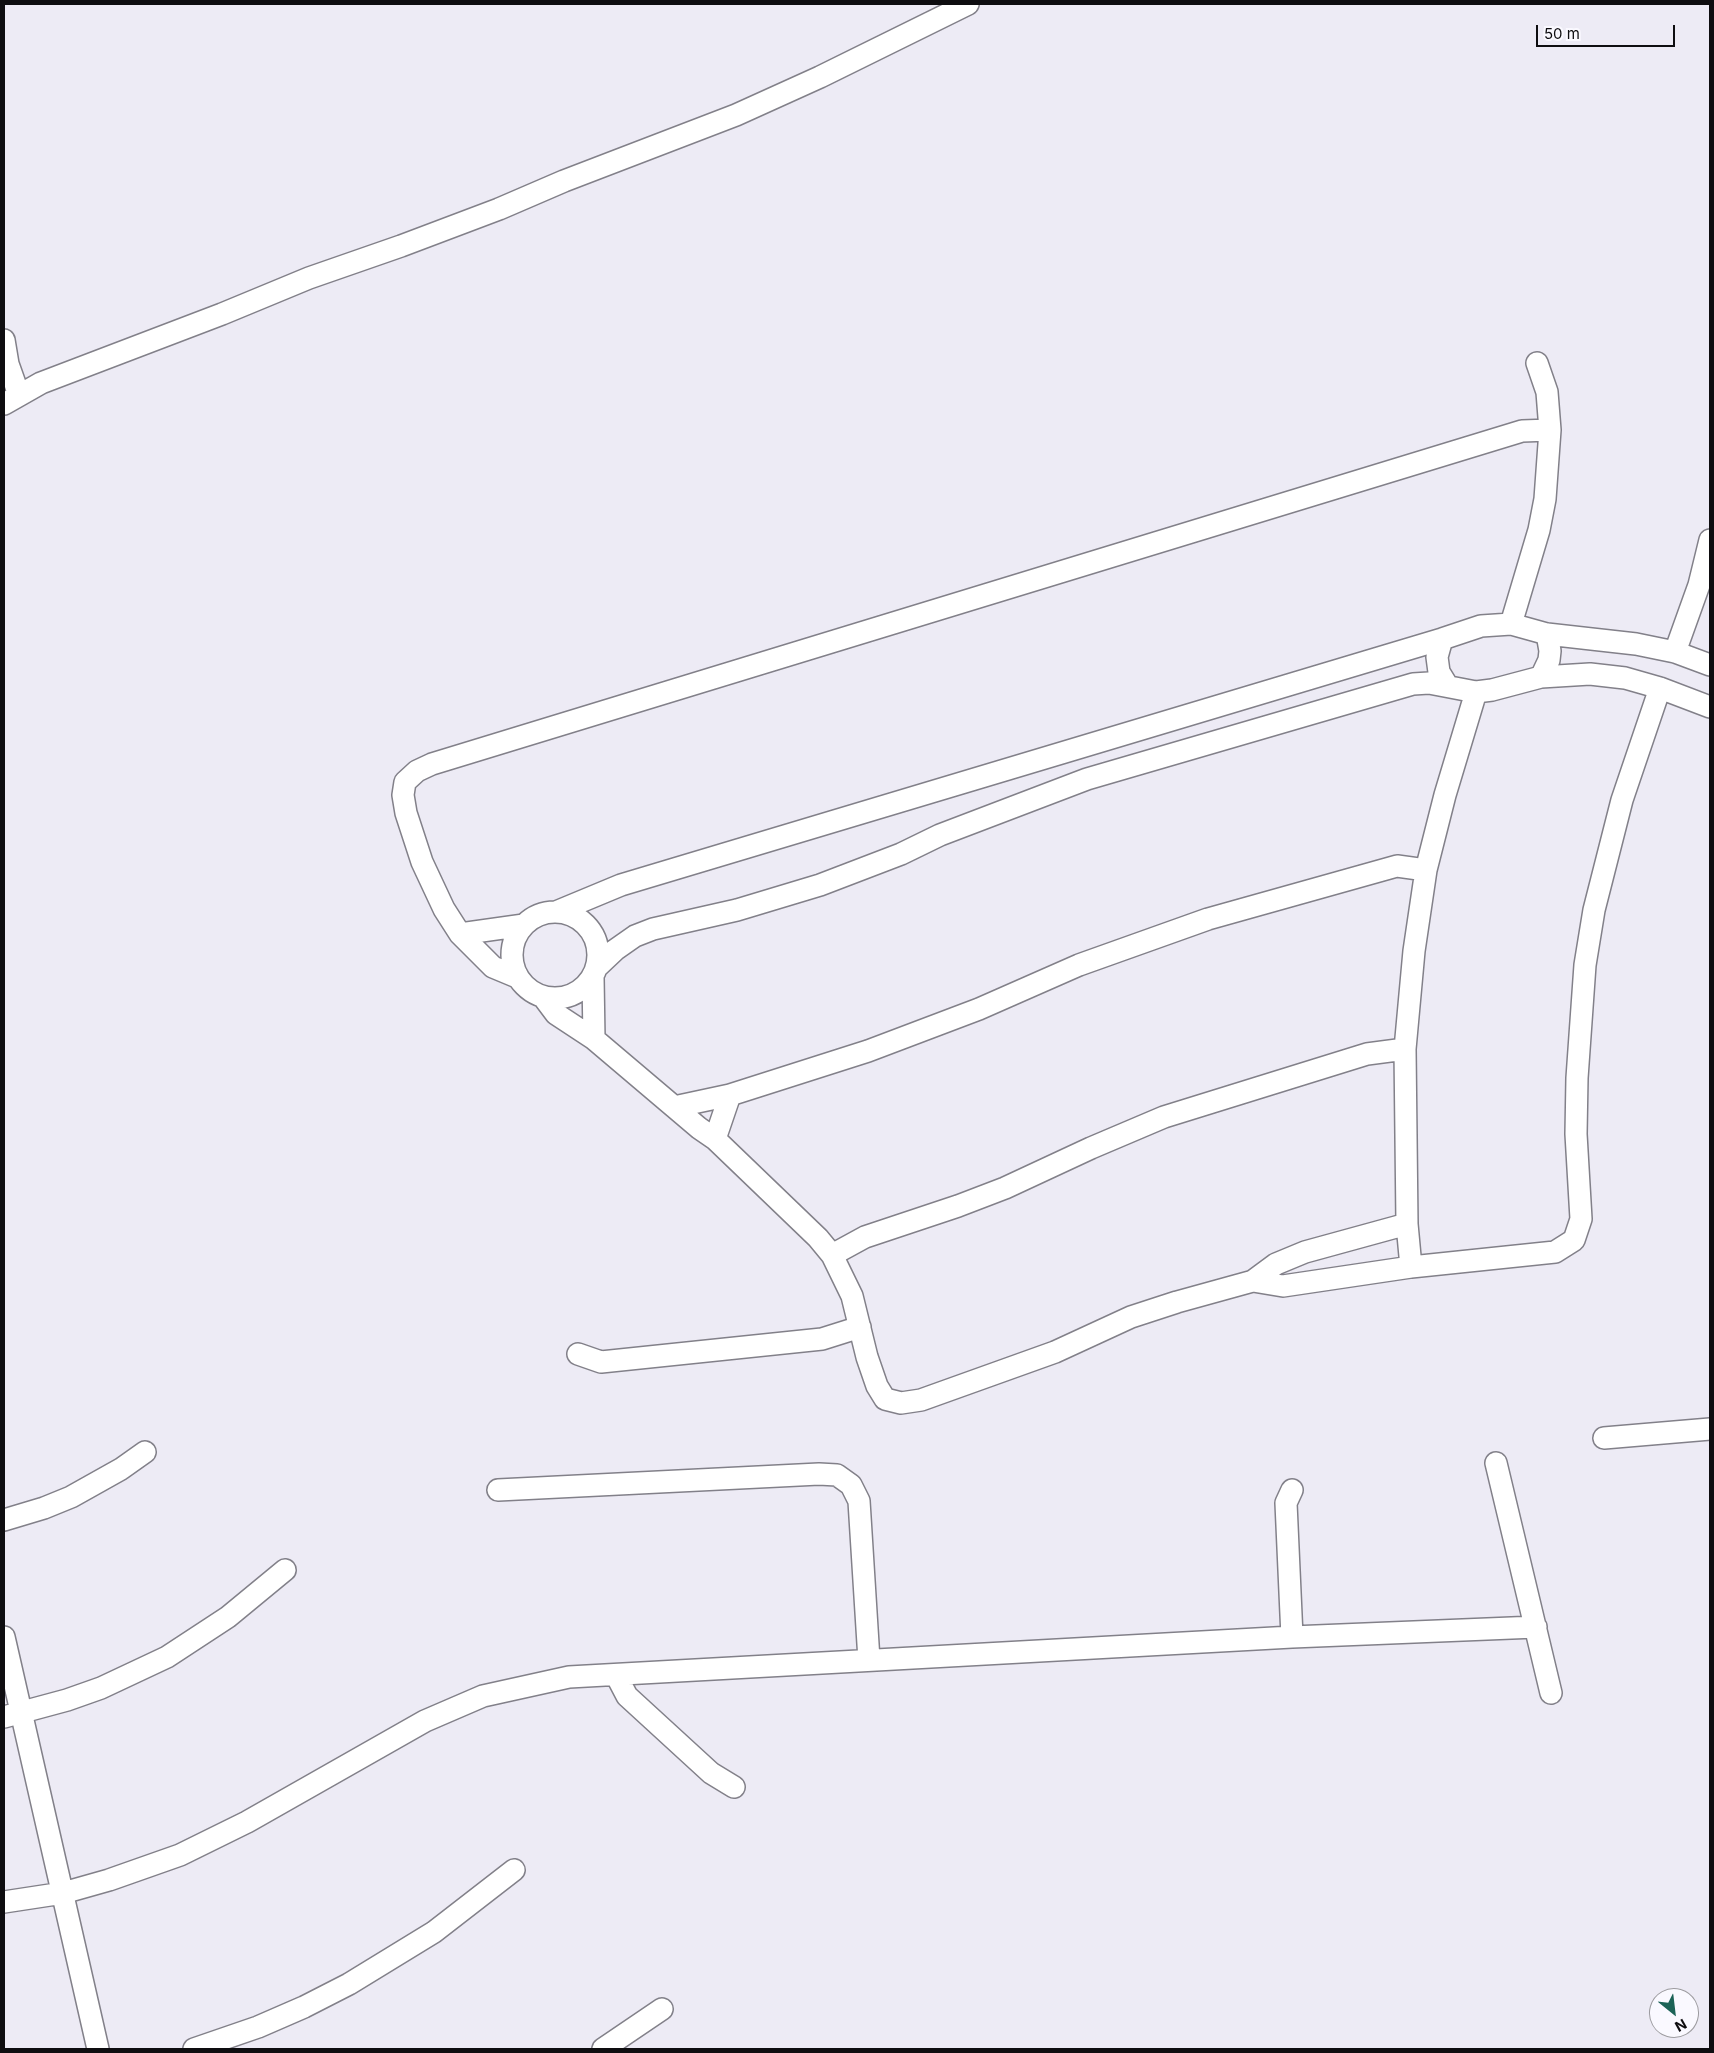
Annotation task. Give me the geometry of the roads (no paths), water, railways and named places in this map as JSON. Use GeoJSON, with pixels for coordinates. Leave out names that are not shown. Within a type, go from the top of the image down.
{"type":"FeatureCollection","features":[{"type":"Feature","properties":{"kind":"street"},"geometry":{"type":"LineString","coordinates":[[4,340],[11,400],[41,383],[222,314],[309,278],[401,246],[736,115],[820,77],[968,4]]}},
{"type":"Feature","properties":{"kind":"street"},"geometry":{"type":"LineString","coordinates":[[1511,624],[1539,530],[1545,498],[1550,430],[1547,392],[1537,363]]}},
{"type":"Feature","properties":{"kind":"street"},"geometry":{"type":"LineString","coordinates":[[517,977],[493,967],[460,934],[444,909],[422,862],[406,812],[403,795],[406,782],[417,771],[432,764],[1522,432],[1550,430]]}},
{"type":"Feature","properties":{"kind":"street"},"geometry":{"type":"LineString","coordinates":[[1675,652],[1699,585],[1710,540]]}},
{"type":"Feature","properties":{"kind":"street"},"geometry":{"type":"LineString","coordinates":[[460,934],[524,925],[544,913],[556,912],[621,885],[1482,626],[1511,624],[1547,634],[1636,644],[1675,652],[1710,665]]}},
{"type":"Feature","properties":{"kind":"street"},"geometry":{"type":"LineString","coordinates":[[1542,677],[1550,660],[1547,634]]}},
{"type":"Feature","properties":{"kind":"street"},"geometry":{"type":"LineString","coordinates":[[1442,639],[1438,658],[1439,672],[1447,685]]}},
{"type":"Feature","properties":{"kind":"street"},"geometry":{"type":"LineString","coordinates":[[544,998],[555,999],[577,993],[586,986],[595,972],[615,950],[635,936],[653,929],[737,910],[820,885],[893,857],[940,835],[1087,779],[1413,684],[1429,682],[1476,692],[1492,690],[1542,677],[1590,674],[1625,678],[1660,688],[1710,707]]}},
{"type":"Feature","properties":{"kind":"street"},"geometry":{"type":"LineString","coordinates":[[1253,1281],[1282,1286],[1411,1267],[1555,1252],[1574,1240],[1581,1219],[1576,1134],[1577,1078],[1585,965],[1594,910],[1617,819],[1660,688]]}},
{"type":"Feature","properties":{"kind":"street"},"geometry":{"type":"LineString","coordinates":[[1411,1267],[1407,1224],[1405,1049],[1414,951],[1426,870],[1445,795],[1476,692]]}},
{"type":"Feature","properties":{"kind":"street"},"geometry":{"type":"LineString","coordinates":[[674,1107],[730,1095],[912,1036],[1079,965],[1208,919],[1397,866],[1426,870]]}},
{"type":"Feature","properties":{"kind":"street"},"geometry":{"type":"LineString","coordinates":[[556,912],[577,918],[586,925],[598,944],[599,956],[595,972],[594,1039]]}},
{"type":"Feature","properties":{"kind":"street"},"geometry":{"type":"LineString","coordinates":[[524,925],[515,939],[512,956],[513,967],[517,977],[524,986],[544,998],[556,1014],[594,1039],[715,1139],[818,1238],[832,1255],[852,1296],[866,1357],[877,1386],[886,1399],[901,1403],[921,1400],[1055,1352],[1131,1317],[1253,1281],[1276,1264],[1305,1252],[1407,1224]]}},
{"type":"Feature","properties":{"kind":"street"},"geometry":{"type":"LineString","coordinates":[[832,1255],[865,1237],[1005,1188],[1091,1148],[1164,1118],[1367,1054],[1405,1049]]}},
{"type":"Feature","properties":{"kind":"street"},"geometry":{"type":"LineString","coordinates":[[715,1139],[730,1095]]}},
{"type":"Feature","properties":{"kind":"street"},"geometry":{"type":"LineString","coordinates":[[578,1354],[601,1362],[822,1339],[860,1327]]}},
{"type":"Feature","properties":{"kind":"street"},"geometry":{"type":"LineString","coordinates":[[1604,1438],[1710,1428]]}},
{"type":"Feature","properties":{"kind":"street"},"geometry":{"type":"LineString","coordinates":[[4,1520],[44,1508],[71,1497],[121,1469],[144,1452]]}},
{"type":"Feature","properties":{"kind":"street"},"geometry":{"type":"LineString","coordinates":[[1496,1463],[1551,1693]]}},
{"type":"Feature","properties":{"kind":"street"},"geometry":{"type":"LineString","coordinates":[[498,1490],[819,1474],[837,1475],[851,1485],[859,1501],[869,1660]]}},
{"type":"Feature","properties":{"kind":"street"},"geometry":{"type":"LineString","coordinates":[[1292,1490],[1286,1503],[1292,1637]]}},
{"type":"Feature","properties":{"kind":"street"},"geometry":{"type":"LineString","coordinates":[[12,1715],[67,1700],[101,1688],[167,1657],[228,1617],[285,1570]]}},
{"type":"Feature","properties":{"kind":"street"},"geometry":{"type":"LineString","coordinates":[[4,1902],[63,1893],[144,1869],[214,1840],[425,1721],[482,1696],[569,1677],[1292,1637],[1536,1627]]}},
{"type":"Feature","properties":{"kind":"street"},"geometry":{"type":"LineString","coordinates":[[4,1636],[12,1715],[63,1893],[98,2049]]}},
{"type":"Feature","properties":{"kind":"street"},"geometry":{"type":"LineString","coordinates":[[616,1675],[627,1696],[711,1773],[734,1787]]}},
{"type":"Feature","properties":{"kind":"street"},"geometry":{"type":"LineString","coordinates":[[194,2049],[258,2027],[304,2007],[348,1984],[434,1932],[514,1870]]}},
{"type":"Feature","properties":{"kind":"street"},"geometry":{"type":"LineString","coordinates":[[602,2049],[662,2009]]}}]}
